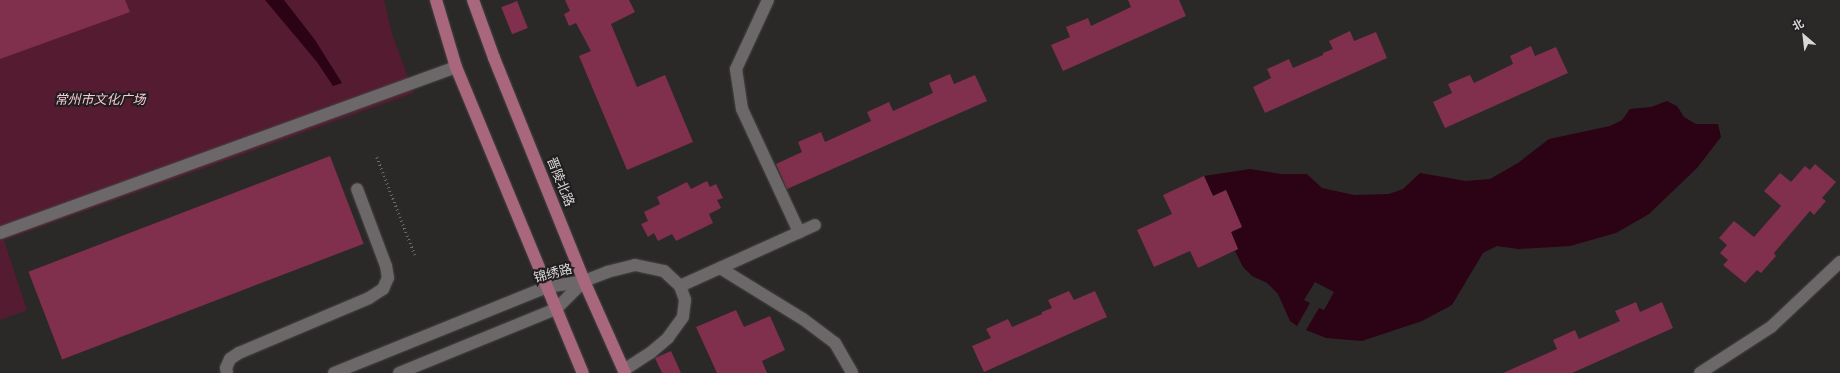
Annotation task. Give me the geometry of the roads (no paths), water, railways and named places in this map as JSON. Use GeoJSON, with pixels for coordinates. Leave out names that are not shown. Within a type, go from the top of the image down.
{"type":"FeatureCollection","features":[{"type":"Feature","properties":{"kind":"main road"},"geometry":{"type":"LineString","coordinates":[[436,0],[456,67],[583,373]]}},
{"type":"Feature","properties":{"kind":"main road","name":"晋陵北路"},"geometry":{"type":"LineString","coordinates":[[473,0],[494,58],[584,281],[625,372]]}},
{"type":"Feature","properties":{"kind":"street"},"geometry":{"type":"LineString","coordinates":[[768,0],[736,69],[742,109],[799,232]]}},
{"type":"Feature","properties":{"kind":"street"},"geometry":{"type":"LineString","coordinates":[[0,233],[456,67]]}},
{"type":"Feature","properties":{"kind":"street"},"geometry":{"type":"LineString","coordinates":[[227,373],[226,368],[230,359],[239,352],[369,298],[383,289],[388,278],[386,266],[357,189]]}},
{"type":"Feature","properties":{"kind":"street"},"geometry":{"type":"LineString","coordinates":[[680,286],[815,225]]}},
{"type":"Feature","properties":{"kind":"street"},"geometry":{"type":"LineString","coordinates":[[1700,373],[1771,327],[1840,262]]}},
{"type":"Feature","properties":{"kind":"street"},"geometry":{"type":"LineString","coordinates":[[584,281],[607,272],[635,265],[664,271],[680,286],[685,300],[683,317],[668,338],[625,372]]}},
{"type":"Feature","properties":{"kind":"street"},"geometry":{"type":"LineString","coordinates":[[720,268],[803,319],[834,343],[852,373]]}},
{"type":"Feature","properties":{"kind":"street","name":"锦绣路"},"geometry":{"type":"LineString","coordinates":[[334,373],[547,287],[584,281]]}},
{"type":"Feature","properties":{"kind":"street","name":"锦绣路"},"geometry":{"type":"LineString","coordinates":[[399,373],[556,309],[584,281]]}},
{"type":"Feature","properties":{"kind":"park label","name":"常州市文化广场"},"geometry":{"type":"Point","coordinates":[100,100]}}]}
